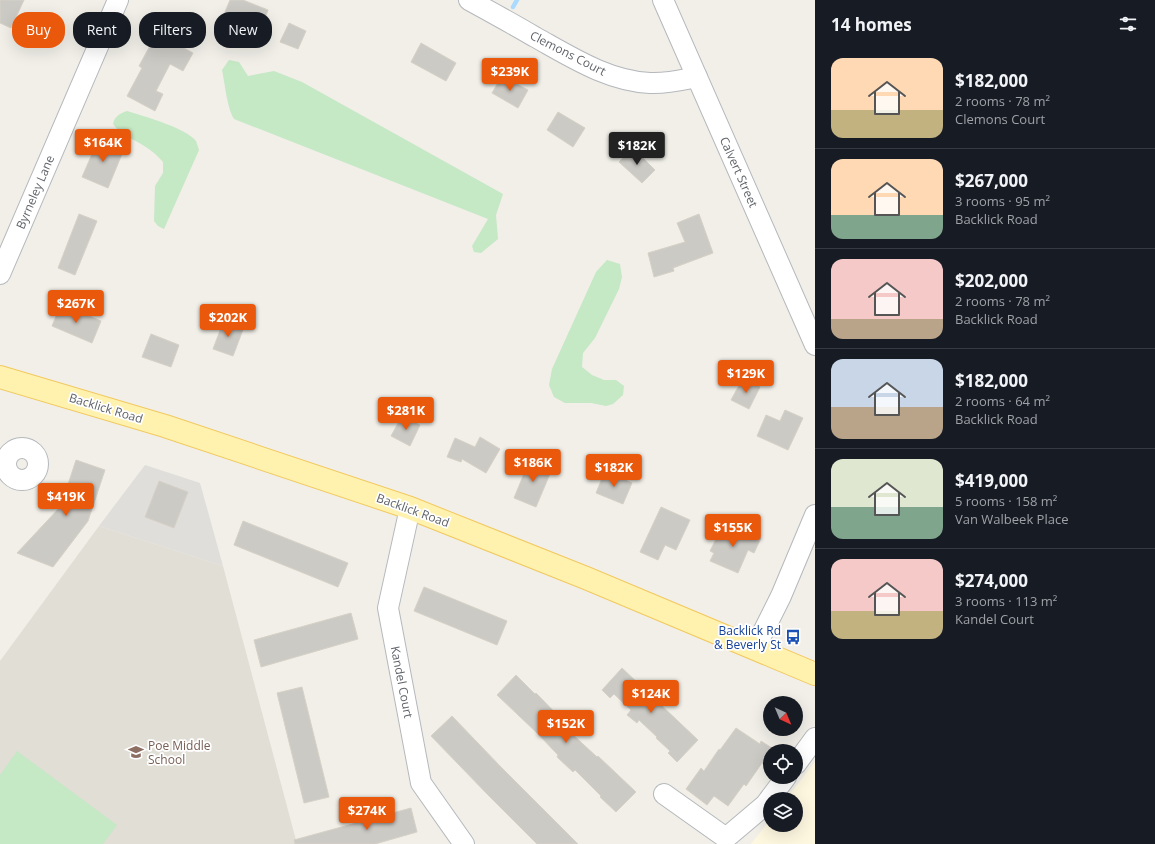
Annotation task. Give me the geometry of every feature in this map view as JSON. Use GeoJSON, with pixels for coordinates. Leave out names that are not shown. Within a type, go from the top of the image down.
{"type":"FeatureCollection","features":[{"type":"Feature","properties":{"kind":"main road","name":"Backlick Road"},"geometry":{"type":"LineString","coordinates":[[0,377],[165,426],[410,508],[586,578],[815,674]]}},
{"type":"Feature","properties":{"kind":"street","name":"Byrneley Lane"},"geometry":{"type":"LineString","coordinates":[[0,274],[118,0]]}},
{"type":"Feature","properties":{"kind":"street","name":"Clemons Court"},"geometry":{"type":"LineString","coordinates":[[469,0],[574,59],[602,72],[625,80],[649,83],[673,82],[698,77]]}},
{"type":"Feature","properties":{"kind":"street","name":"Calvert Street"},"geometry":{"type":"LineString","coordinates":[[663,0],[815,345]]}},
{"type":"Feature","properties":{"kind":"street","name":"Kandel Court"},"geometry":{"type":"LineString","coordinates":[[410,508],[388,608],[421,783],[464,844]]}},
{"type":"Feature","properties":{"kind":"street"},"geometry":{"type":"LineString","coordinates":[[755,648],[781,596],[815,516]]}},
{"type":"Feature","properties":{"kind":"street"},"geometry":{"type":"LineString","coordinates":[[803,754],[815,738]]}},
{"type":"Feature","properties":{"kind":"street"},"geometry":{"type":"LineString","coordinates":[[664,794],[726,838],[765,805],[781,784]]}},
{"type":"Feature","properties":{"kind":"shaded area"},"geometry":{"type":"Polygon","coordinates":[[[145,465],[200,483],[223,566],[99,526],[145,465]]]}},
{"type":"Feature","properties":{"kind":"shaded area","name":"Poe Middle School"},"geometry":{"type":"Polygon","coordinates":[[[99,526],[223,566],[297,844],[0,844],[0,661],[99,526]]]}},
{"type":"Feature","properties":{"kind":"shaded area"},"geometry":{"type":"Polygon","coordinates":[[[815,762],[815,844],[751,844],[763,829],[763,832],[803,832],[803,792],[791,792],[798,784],[803,784],[803,777],[815,762]]]}},
{"type":"Feature","properties":{"kind":"green space"},"geometry":{"type":"Polygon","coordinates":[[[229,60],[239,62],[248,76],[274,71],[302,82],[503,194],[496,215],[498,239],[481,253],[474,252],[472,246],[488,219],[234,119],[228,102],[222,70],[229,60]]]}},
{"type":"Feature","properties":{"kind":"green space"},"geometry":{"type":"Polygon","coordinates":[[[127,111],[164,123],[191,136],[196,141],[199,150],[164,229],[158,226],[154,221],[155,186],[163,173],[163,162],[147,148],[123,134],[113,124],[118,116],[127,111]]]}},
{"type":"Feature","properties":{"kind":"green space"},"geometry":{"type":"Polygon","coordinates":[[[607,260],[620,264],[622,277],[619,289],[595,338],[583,353],[582,367],[592,375],[604,380],[616,380],[624,386],[623,395],[613,404],[606,406],[591,403],[565,403],[554,397],[549,385],[552,369],[596,272],[607,260]]]}},
{"type":"Feature","properties":{"kind":"green space"},"geometry":{"type":"Polygon","coordinates":[[[17,751],[117,825],[103,844],[0,844],[0,775],[17,751]]]}},
{"type":"Feature","properties":{"kind":"building"},"geometry":{"type":"Polygon","coordinates":[[[0,0],[24,0],[18,12],[12,12],[11,28],[0,23],[0,0]]]}},
{"type":"Feature","properties":{"kind":"building"},"geometry":{"type":"Polygon","coordinates":[[[230,0],[243,0],[268,10],[267,12],[225,12],[230,0]]]}},
{"type":"Feature","properties":{"kind":"building"},"geometry":{"type":"Polygon","coordinates":[[[289,23],[306,31],[298,49],[280,42],[289,23]]]}},
{"type":"Feature","properties":{"kind":"building"},"geometry":{"type":"Polygon","coordinates":[[[421,43],[456,63],[446,81],[411,62],[421,43]]]}},
{"type":"Feature","properties":{"kind":"building"},"geometry":{"type":"Polygon","coordinates":[[[149,48],[184,48],[193,53],[183,71],[170,64],[156,91],[163,94],[155,111],[127,96],[142,68],[139,66],[149,48]]]}},
{"type":"Feature","properties":{"kind":"building"},"geometry":{"type":"Polygon","coordinates":[[[502,76],[528,90],[518,108],[492,93],[502,76]]]}},
{"type":"Feature","properties":{"kind":"building"},"geometry":{"type":"Polygon","coordinates":[[[558,112],[585,128],[573,147],[547,130],[558,112]]]}},
{"type":"Feature","properties":{"kind":"building"},"geometry":{"type":"Polygon","coordinates":[[[99,138],[124,149],[108,188],[82,177],[99,138]]]}},
{"type":"Feature","properties":{"kind":"building"},"geometry":{"type":"Polygon","coordinates":[[[633,148],[655,170],[642,183],[619,162],[633,148]]]}},
{"type":"Feature","properties":{"kind":"building"},"geometry":{"type":"Polygon","coordinates":[[[79,214],[97,221],[75,275],[58,268],[79,214]]]}},
{"type":"Feature","properties":{"kind":"building"},"geometry":{"type":"Polygon","coordinates":[[[699,214],[713,253],[673,268],[674,271],[654,277],[648,253],[685,242],[677,223],[699,214]]]}},
{"type":"Feature","properties":{"kind":"building"},"geometry":{"type":"Polygon","coordinates":[[[61,304],[101,321],[92,343],[52,326],[61,304]]]}},
{"type":"Feature","properties":{"kind":"building"},"geometry":{"type":"Polygon","coordinates":[[[224,320],[244,327],[233,356],[213,349],[224,320]]]}},
{"type":"Feature","properties":{"kind":"building"},"geometry":{"type":"Polygon","coordinates":[[[151,334],[179,345],[171,367],[142,357],[151,334]]]}},
{"type":"Feature","properties":{"kind":"building"},"geometry":{"type":"Polygon","coordinates":[[[743,378],[760,387],[749,409],[731,400],[743,378]]]}},
{"type":"Feature","properties":{"kind":"building"},"geometry":{"type":"Polygon","coordinates":[[[785,410],[803,418],[788,450],[757,436],[766,415],[780,421],[785,410]]]}},
{"type":"Feature","properties":{"kind":"building"},"geometry":{"type":"Polygon","coordinates":[[[402,416],[420,425],[410,446],[391,436],[402,416]]]}},
{"type":"Feature","properties":{"kind":"building"},"geometry":{"type":"Polygon","coordinates":[[[480,437],[500,449],[486,473],[462,459],[461,462],[447,457],[455,438],[475,447],[480,437]]]}},
{"type":"Feature","properties":{"kind":"building"},"geometry":{"type":"Polygon","coordinates":[[[530,459],[552,469],[536,507],[514,498],[530,459]]]}},
{"type":"Feature","properties":{"kind":"building"},"geometry":{"type":"Polygon","coordinates":[[[76,460],[105,470],[88,521],[53,567],[17,553],[61,506],[76,460]]]}},
{"type":"Feature","properties":{"kind":"building"},"geometry":{"type":"Polygon","coordinates":[[[605,471],[632,483],[623,504],[596,493],[605,471]]]}},
{"type":"Feature","properties":{"kind":"building"},"geometry":{"type":"Polygon","coordinates":[[[159,481],[188,492],[174,528],[145,517],[159,481]]]}},
{"type":"Feature","properties":{"kind":"building"},"geometry":{"type":"Polygon","coordinates":[[[661,507],[690,520],[676,550],[665,545],[658,560],[640,552],[661,507]]]}},
{"type":"Feature","properties":{"kind":"building"},"geometry":{"type":"Polygon","coordinates":[[[243,521],[348,563],[338,587],[234,545],[243,521]]]}},
{"type":"Feature","properties":{"kind":"building"},"geometry":{"type":"Polygon","coordinates":[[[727,523],[761,538],[754,553],[748,550],[738,573],[710,561],[714,553],[710,551],[716,539],[719,540],[727,523]]]}},
{"type":"Feature","properties":{"kind":"building"},"geometry":{"type":"Polygon","coordinates":[[[424,587],[507,621],[497,645],[414,611],[424,587]]]}},
{"type":"Feature","properties":{"kind":"building"},"geometry":{"type":"Polygon","coordinates":[[[351,613],[358,639],[261,667],[254,640],[351,613]]]}},
{"type":"Feature","properties":{"kind":"building"},"geometry":{"type":"Polygon","coordinates":[[[622,668],[698,740],[677,762],[668,753],[670,751],[639,720],[637,723],[627,715],[631,710],[614,694],[610,698],[602,690],[622,668]]]}},
{"type":"Feature","properties":{"kind":"building"},"geometry":{"type":"Polygon","coordinates":[[[516,675],[572,730],[570,732],[636,792],[616,812],[575,770],[573,772],[557,757],[558,755],[537,733],[497,695],[516,675]]]}},
{"type":"Feature","properties":{"kind":"building"},"geometry":{"type":"Polygon","coordinates":[[[302,687],[329,797],[304,803],[277,693],[302,687]]]}},
{"type":"Feature","properties":{"kind":"building"},"geometry":{"type":"Polygon","coordinates":[[[452,716],[578,844],[537,844],[489,796],[431,736],[452,716]]]}},
{"type":"Feature","properties":{"kind":"building"},"geometry":{"type":"Polygon","coordinates":[[[736,728],[760,744],[761,741],[766,744],[763,744],[763,764],[746,786],[744,784],[728,806],[714,796],[707,805],[686,789],[701,768],[704,771],[719,749],[720,750],[736,728]]]}},
{"type":"Feature","properties":{"kind":"building"},"geometry":{"type":"Polygon","coordinates":[[[411,808],[417,832],[375,844],[295,844],[294,840],[411,808]]]}},
{"type":"Feature","properties":{"kind":"waterway"},"geometry":{"type":"LineString","coordinates":[[513,7],[517,0]]}},
{"type":"Feature","properties":{"kind":"place","name":"Backlick Rd & Beverly St"},"geometry":{"type":"Point","coordinates":[793,637]}},
{"type":"Feature","properties":{"kind":"place","name":"Poe Middle School"},"geometry":{"type":"Point","coordinates":[136,752]}}]}
